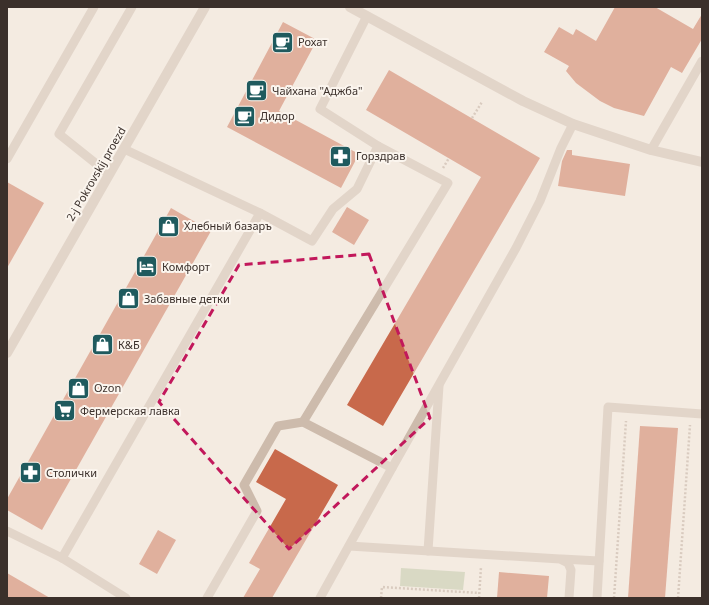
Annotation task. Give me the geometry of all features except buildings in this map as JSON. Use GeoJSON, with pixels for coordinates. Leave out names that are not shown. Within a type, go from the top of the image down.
{"type":"FeatureCollection","features":[{"type":"Feature","properties":{"kind":"street","name":"2-j Pokrovskij proezd"},"geometry":{"type":"LineString","coordinates":[[7,354],[205,7]]}},
{"type":"Feature","properties":{"kind":"street"},"geometry":{"type":"LineString","coordinates":[[350,7],[523,101],[573,124],[651,150],[702,162]]}},
{"type":"Feature","properties":{"kind":"lane"},"geometry":{"type":"LineString","coordinates":[[7,159],[94,7]]}},
{"type":"Feature","properties":{"kind":"lane"},"geometry":{"type":"LineString","coordinates":[[109,174],[59,134],[132,7]]}},
{"type":"Feature","properties":{"kind":"lane"},"geometry":{"type":"LineString","coordinates":[[302,422],[448,183],[378,146],[320,109],[367,16]]}},
{"type":"Feature","properties":{"kind":"lane"},"geometry":{"type":"LineString","coordinates":[[651,150],[702,61]]}},
{"type":"Feature","properties":{"kind":"lane"},"geometry":{"type":"LineString","coordinates":[[320,598],[540,201],[561,148],[573,124]]}},
{"type":"Feature","properties":{"kind":"lane"},"geometry":{"type":"LineString","coordinates":[[124,149],[260,213],[312,241],[333,209],[357,189],[378,146]]}},
{"type":"Feature","properties":{"kind":"lane"},"geometry":{"type":"LineString","coordinates":[[62,558],[260,213]]}},
{"type":"Feature","properties":{"kind":"lane"},"geometry":{"type":"LineString","coordinates":[[428,551],[440,383]]}},
{"type":"Feature","properties":{"kind":"lane"},"geometry":{"type":"LineString","coordinates":[[597,598],[608,407],[702,414]]}},
{"type":"Feature","properties":{"kind":"lane"},"geometry":{"type":"LineString","coordinates":[[207,598],[257,511],[244,485],[278,426],[302,422],[392,468]]}},
{"type":"Feature","properties":{"kind":"lane"},"geometry":{"type":"LineString","coordinates":[[7,531],[62,558],[126,598]]}},
{"type":"Feature","properties":{"kind":"lane"},"geometry":{"type":"LineString","coordinates":[[349,546],[599,561]]}},
{"type":"Feature","properties":{"kind":"lane"},"geometry":{"type":"LineString","coordinates":[[560,559],[568,563],[571,570],[570,598]]}},
{"type":"Feature","properties":{"kind":"path"},"geometry":{"type":"LineString","coordinates":[[472,118],[482,102]]}},
{"type":"Feature","properties":{"kind":"path"},"geometry":{"type":"LineString","coordinates":[[678,598],[691,413]]}},
{"type":"Feature","properties":{"kind":"path"},"geometry":{"type":"LineString","coordinates":[[614,598],[626,420],[634,420]]}},
{"type":"Feature","properties":{"kind":"path"},"geometry":{"type":"LineString","coordinates":[[682,424],[696,425]]}},
{"type":"Feature","properties":{"kind":"path"},"geometry":{"type":"LineString","coordinates":[[479,598],[480,569]]}},
{"type":"Feature","properties":{"kind":"path"},"geometry":{"type":"LineString","coordinates":[[382,598],[382,587],[479,593]]}},
{"type":"Feature","properties":{"kind":"highlighted area"},"geometry":{"type":"Polygon","coordinates":[[[369,254],[430,418],[289,549],[159,402],[239,265],[369,254]]]}},
{"type":"Feature","properties":{"kind":"green space"},"geometry":{"type":"Polygon","coordinates":[[[401,568],[465,572],[463,590],[400,586],[401,568]]]}},
{"type":"Feature","properties":{"kind":"place","name":"Рохат"},"geometry":{"type":"Point","coordinates":[283,42]}},
{"type":"Feature","properties":{"kind":"place","name":"Чайхана \"Аджба\""},"geometry":{"type":"Point","coordinates":[257,91]}},
{"type":"Feature","properties":{"kind":"place","name":"Дидор"},"geometry":{"type":"Point","coordinates":[244,116]}},
{"type":"Feature","properties":{"kind":"place","name":"Горздрав"},"geometry":{"type":"Point","coordinates":[340,156]}},
{"type":"Feature","properties":{"kind":"place","name":"Хлебный базаръ"},"geometry":{"type":"Point","coordinates":[168,226]}},
{"type":"Feature","properties":{"kind":"place","name":"Комфорт"},"geometry":{"type":"Point","coordinates":[146,267]}},
{"type":"Feature","properties":{"kind":"place","name":"Забавные детки"},"geometry":{"type":"Point","coordinates":[128,299]}},
{"type":"Feature","properties":{"kind":"place","name":"К&Б"},"geometry":{"type":"Point","coordinates":[102,345]}},
{"type":"Feature","properties":{"kind":"place","name":"Ozon"},"geometry":{"type":"Point","coordinates":[78,388]}},
{"type":"Feature","properties":{"kind":"place","name":"Фермерская лавка"},"geometry":{"type":"Point","coordinates":[65,411]}},
{"type":"Feature","properties":{"kind":"place","name":"Столички"},"geometry":{"type":"Point","coordinates":[30,473]}}]}
